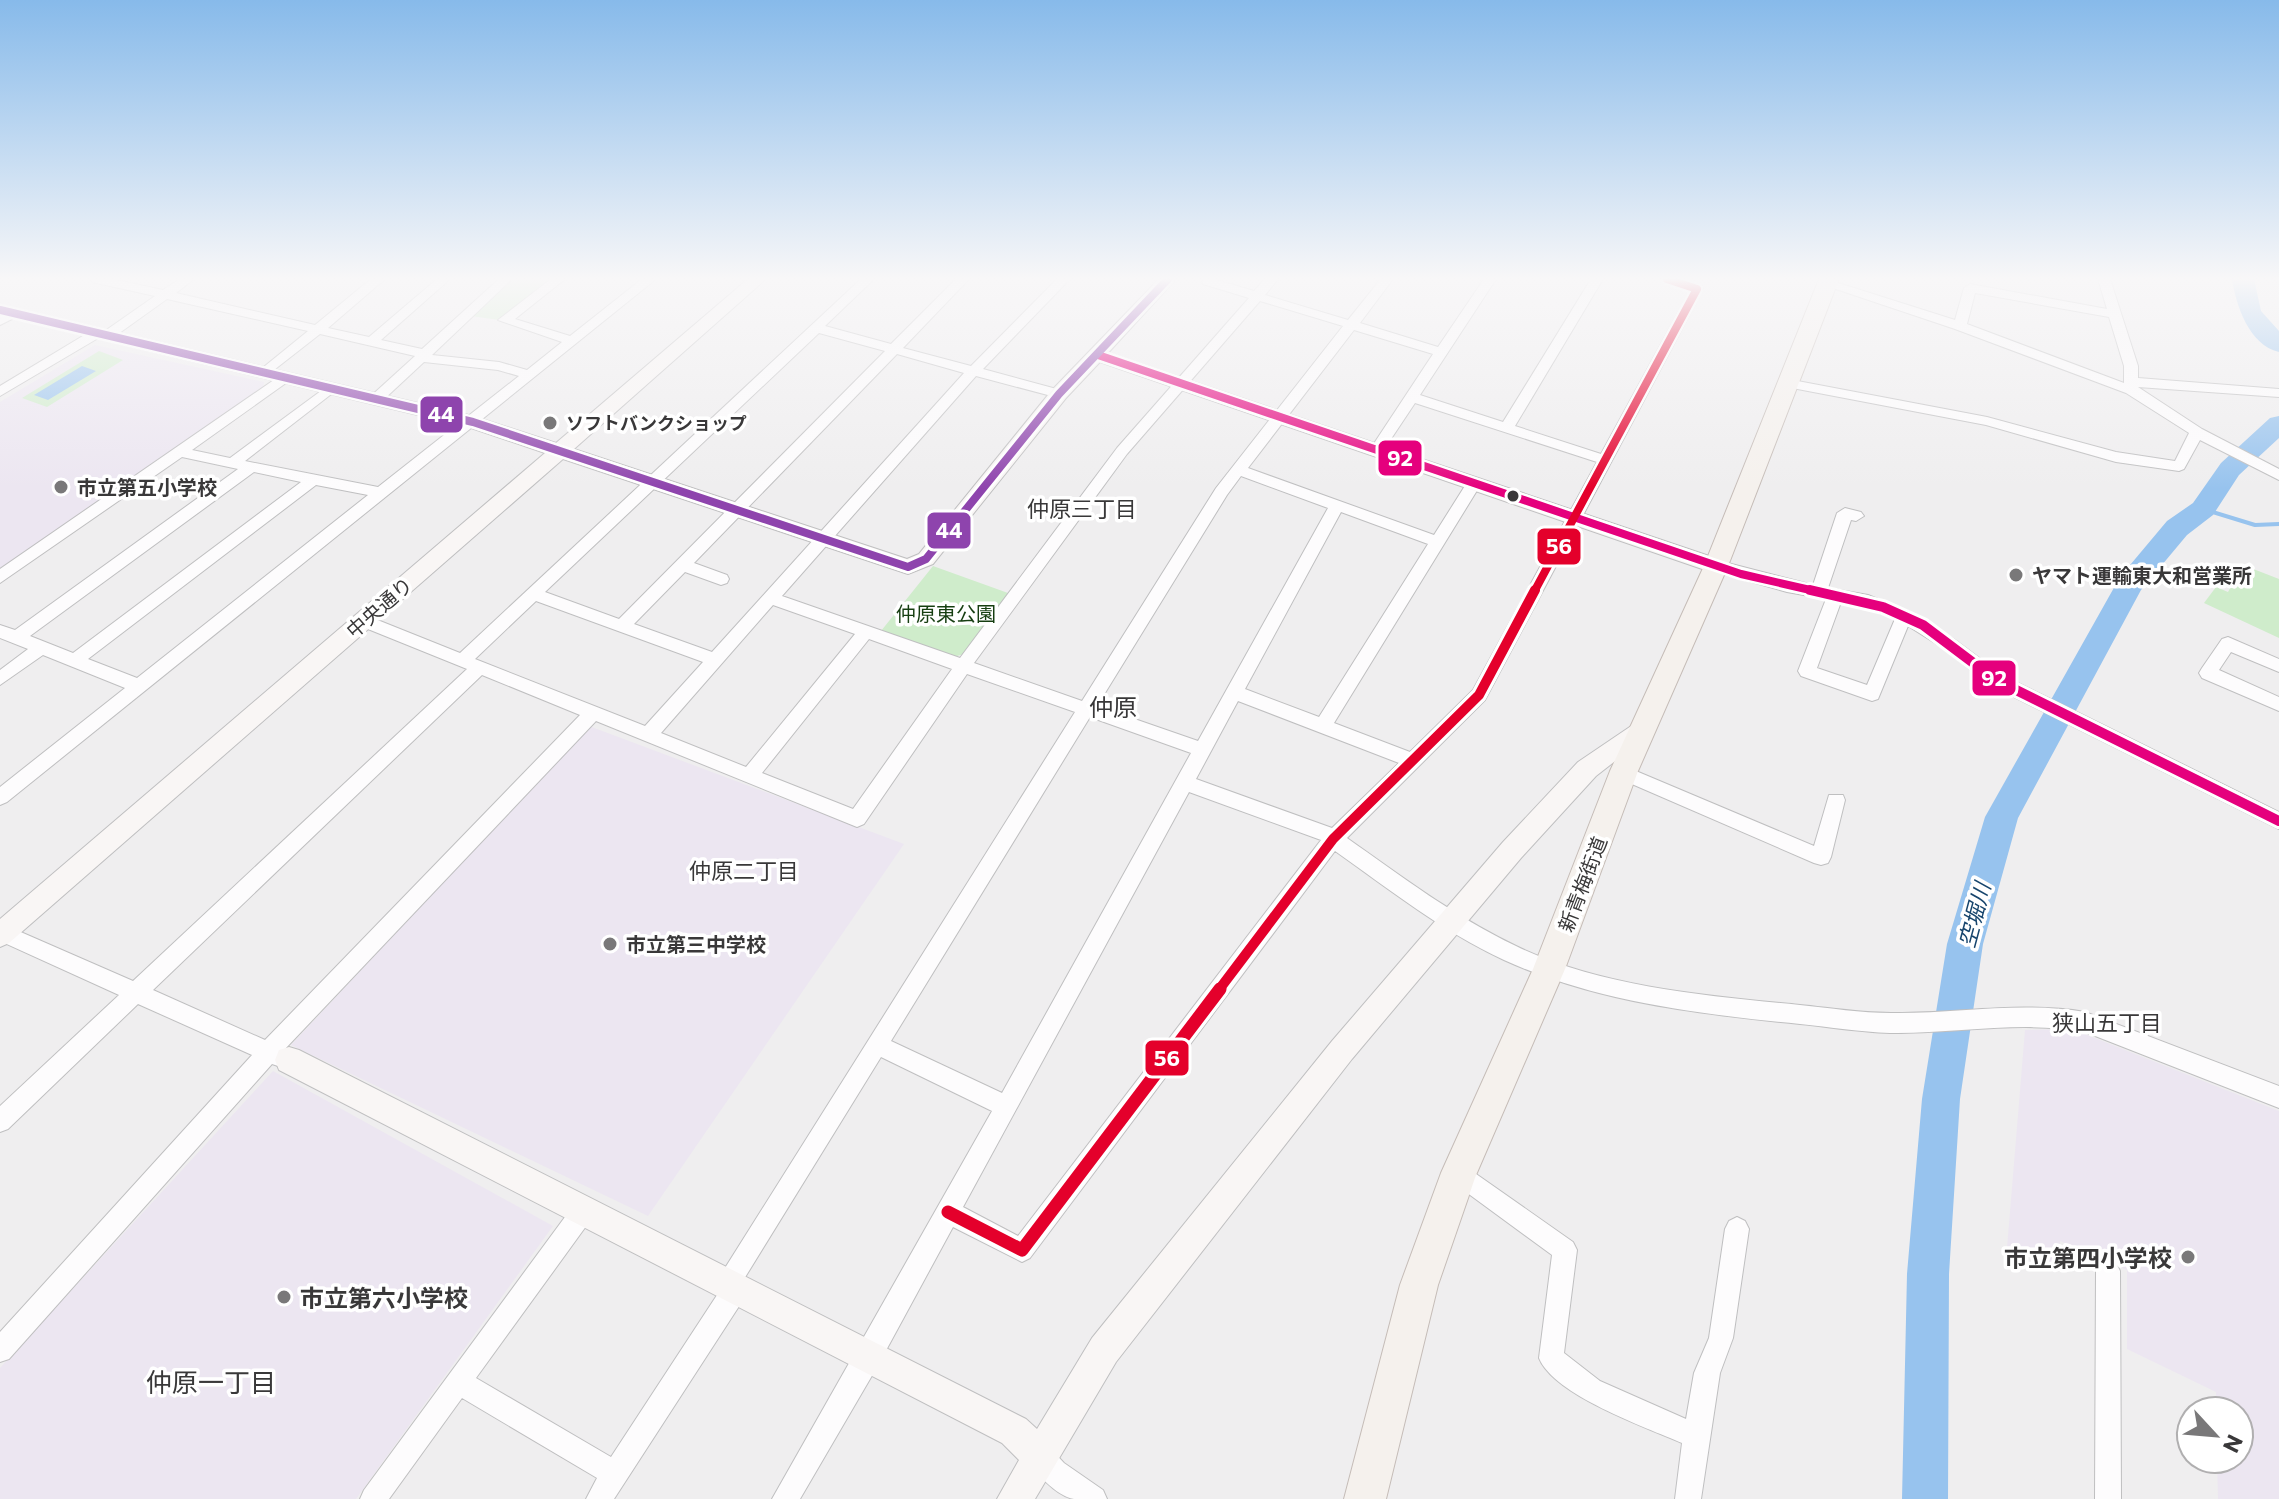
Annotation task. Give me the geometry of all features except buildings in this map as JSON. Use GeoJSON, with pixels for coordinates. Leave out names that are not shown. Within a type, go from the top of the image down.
{"type":"FeatureCollection","features":[{"type":"Feature","properties":{"kind":"main road","name":"新青梅街道"},"geometry":{"type":"LineString","coordinates":[[1365,1499],[1419,1285],[1459,1173],[1549,969],[1643,727],[1716,566],[1799,349]]}},
{"type":"Feature","properties":{"kind":"street"},"geometry":{"type":"LineString","coordinates":[[0,392],[76,349]]}},
{"type":"Feature","properties":{"kind":"street"},"geometry":{"type":"LineString","coordinates":[[161,349],[473,422],[900,565],[918,565],[1059,394],[1104,349]]}},
{"type":"Feature","properties":{"kind":"street"},"geometry":{"type":"LineString","coordinates":[[265,373],[295,349]]}},
{"type":"Feature","properties":{"kind":"street"},"geometry":{"type":"LineString","coordinates":[[397,349],[423,356],[499,366],[529,375]]}},
{"type":"Feature","properties":{"kind":"street"},"geometry":{"type":"LineString","coordinates":[[376,399],[431,349]]}},
{"type":"Feature","properties":{"kind":"street"},"geometry":{"type":"LineString","coordinates":[[0,797],[561,349]]}},
{"type":"Feature","properties":{"kind":"street","name":"中央通り"},"geometry":{"type":"LineString","coordinates":[[1,933],[677,349]]}},
{"type":"Feature","properties":{"kind":"street"},"geometry":{"type":"LineString","coordinates":[[0,1121],[471,665],[534,594],[794,349]]}},
{"type":"Feature","properties":{"kind":"street"},"geometry":{"type":"LineString","coordinates":[[622,626],[891,349],[1059,394]]}},
{"type":"Feature","properties":{"kind":"street"},"geometry":{"type":"LineString","coordinates":[[648,735],[995,349]]}},
{"type":"Feature","properties":{"kind":"street"},"geometry":{"type":"LineString","coordinates":[[364,621],[857,819],[963,666],[1122,451],[1210,349]]}},
{"type":"Feature","properties":{"kind":"street"},"geometry":{"type":"LineString","coordinates":[[599,1499],[732,1286],[875,1044],[1221,492],[1333,349]]}},
{"type":"Feature","properties":{"kind":"street"},"geometry":{"type":"LineString","coordinates":[[1431,349],[1441,352]]}},
{"type":"Feature","properties":{"kind":"street"},"geometry":{"type":"LineString","coordinates":[[1376,451],[1443,349]]}},
{"type":"Feature","properties":{"kind":"street"},"geometry":{"type":"LineString","coordinates":[[1506,428],[1554,349]]}},
{"type":"Feature","properties":{"kind":"street"},"geometry":{"type":"LineString","coordinates":[[948,1212],[1022,1250],[1333,839],[1479,695],[1665,349]]}},
{"type":"Feature","properties":{"kind":"street"},"geometry":{"type":"LineString","coordinates":[[2025,349],[2131,386],[2197,432],[2277,474]]}},
{"type":"Feature","properties":{"kind":"street"},"geometry":{"type":"LineString","coordinates":[[2125,349],[2131,366],[2131,386]]}},
{"type":"Feature","properties":{"kind":"street"},"geometry":{"type":"LineString","coordinates":[[1098,355],[1716,566],[1868,601],[1904,616],[1940,637],[1996,680],[2101,734],[2276,812]]}},
{"type":"Feature","properties":{"kind":"street"},"geometry":{"type":"LineString","coordinates":[[0,577],[286,378]]}},
{"type":"Feature","properties":{"kind":"street"},"geometry":{"type":"LineString","coordinates":[[1787,383],[1987,421],[2116,457],[2179,466],[2197,432]]}},
{"type":"Feature","properties":{"kind":"street"},"geometry":{"type":"LineString","coordinates":[[2131,386],[2279,393]]}},
{"type":"Feature","properties":{"kind":"street"},"geometry":{"type":"LineString","coordinates":[[234,462],[329,389]]}},
{"type":"Feature","properties":{"kind":"street"},"geometry":{"type":"LineString","coordinates":[[1412,397],[1605,460]]}},
{"type":"Feature","properties":{"kind":"street"},"geometry":{"type":"LineString","coordinates":[[178,452],[381,493]]}},
{"type":"Feature","properties":{"kind":"street"},"geometry":{"type":"LineString","coordinates":[[8,634],[252,466]]}},
{"type":"Feature","properties":{"kind":"street"},"geometry":{"type":"LineString","coordinates":[[1239,470],[1438,542]]}},
{"type":"Feature","properties":{"kind":"street"},"geometry":{"type":"LineString","coordinates":[[75,660],[314,479]]}},
{"type":"Feature","properties":{"kind":"street"},"geometry":{"type":"LineString","coordinates":[[1323,726],[1473,484]]}},
{"type":"Feature","properties":{"kind":"street"},"geometry":{"type":"LineString","coordinates":[[785,1499],[868,1358],[1200,749],[1337,505]]}},
{"type":"Feature","properties":{"kind":"street"},"geometry":{"type":"LineString","coordinates":[[1856,516],[1845,513],[1842,545],[1807,671],[1872,694],[1904,616]]}},
{"type":"Feature","properties":{"kind":"street"},"geometry":{"type":"LineString","coordinates":[[683,565],[721,579]]}},
{"type":"Feature","properties":{"kind":"street"},"geometry":{"type":"LineString","coordinates":[[534,594],[715,660]]}},
{"type":"Feature","properties":{"kind":"street"},"geometry":{"type":"LineString","coordinates":[[770,598],[1200,749]]}},
{"type":"Feature","properties":{"kind":"street"},"geometry":{"type":"LineString","coordinates":[[749,776],[866,632]]}},
{"type":"Feature","properties":{"kind":"street"},"geometry":{"type":"LineString","coordinates":[[8,634],[139,686]]}},
{"type":"Feature","properties":{"kind":"street"},"geometry":{"type":"LineString","coordinates":[[2279,666],[2228,643],[2208,673],[2279,704]]}},
{"type":"Feature","properties":{"kind":"street"},"geometry":{"type":"LineString","coordinates":[[0,679],[42,647]]}},
{"type":"Feature","properties":{"kind":"street"},"geometry":{"type":"LineString","coordinates":[[1232,691],[1414,761]]}},
{"type":"Feature","properties":{"kind":"street"},"geometry":{"type":"LineString","coordinates":[[0,1350],[279,1056],[592,714]]}},
{"type":"Feature","properties":{"kind":"street"},"geometry":{"type":"LineString","coordinates":[[1015,1499],[1104,1350],[1342,1050],[1587,769],[1643,727]]}},
{"type":"Feature","properties":{"kind":"street"},"geometry":{"type":"LineString","coordinates":[[1624,773],[1821,857],[1836,800]]}},
{"type":"Feature","properties":{"kind":"street"},"geometry":{"type":"LineString","coordinates":[[1183,782],[1322,831],[1429,906],[1508,952],[1549,969],[1640,994],[1765,1011],[1912,1022],[2032,1017],[2085,1022],[2279,1097]]}},
{"type":"Feature","properties":{"kind":"street"},"geometry":{"type":"LineString","coordinates":[[1,933],[279,1056],[1014,1431],[1055,1472],[1094,1499]]}},
{"type":"Feature","properties":{"kind":"street"},"geometry":{"type":"LineString","coordinates":[[875,1044],[1006,1106]]}},
{"type":"Feature","properties":{"kind":"street"},"geometry":{"type":"LineString","coordinates":[[1459,1173],[1565,1250],[1551,1358],[1591,1390],[1696,1436]]}},
{"type":"Feature","properties":{"kind":"street"},"geometry":{"type":"LineString","coordinates":[[373,1499],[584,1210]]}},
{"type":"Feature","properties":{"kind":"street"},"geometry":{"type":"LineString","coordinates":[[1688,1499],[1707,1373],[1721,1338],[1737,1229]]}},
{"type":"Feature","properties":{"kind":"street"},"geometry":{"type":"LineString","coordinates":[[2108,1271],[2108,1499]]}},
{"type":"Feature","properties":{"kind":"street"},"geometry":{"type":"LineString","coordinates":[[459,1382],[615,1474]]}},
{"type":"Feature","properties":{"kind":"shaded area","name":"市立第五小学校"},"geometry":{"type":"Polygon","coordinates":[[[88,349],[113,349],[264,382],[263,388],[0,572],[0,402],[88,349]]]}},
{"type":"Feature","properties":{"kind":"shaded area","name":"市立第三中学校"},"geometry":{"type":"Polygon","coordinates":[[[589,726],[904,844],[648,1216],[291,1045],[589,726]]]}},
{"type":"Feature","properties":{"kind":"shaded area","name":"市立第四小学校"},"geometry":{"type":"Polygon","coordinates":[[[2072,1029],[2279,1111],[2279,1499],[2218,1499],[2217,1475],[2255,1475],[2255,1395],[2216,1395],[2216,1392],[2127,1349],[2127,1270],[2060,1241],[2059,1265],[2007,1248],[2025,1030],[2072,1029]]]}},
{"type":"Feature","properties":{"kind":"shaded area","name":"市立第六小学校"},"geometry":{"type":"Polygon","coordinates":[[[273,1071],[553,1226],[356,1499],[0,1499],[0,1368],[273,1071]]]}},
{"type":"Feature","properties":{"kind":"green space"},"geometry":{"type":"Polygon","coordinates":[[[99,351],[123,360],[47,407],[22,398],[99,351]]]}},
{"type":"Feature","properties":{"kind":"green space"},"geometry":{"type":"Polygon","coordinates":[[[2243,565],[2279,579],[2279,638],[2204,603],[2216,587],[2228,592],[2243,565]]]}},
{"type":"Feature","properties":{"kind":"green space","name":"仲原東公園"},"geometry":{"type":"Polygon","coordinates":[[[933,566],[1008,593],[967,653],[954,657],[881,631],[933,566]]]}},
{"type":"Feature","properties":{"kind":"water"},"geometry":{"type":"Polygon","coordinates":[[[82,366],[96,371],[48,400],[34,395],[82,366]]]}},
{"type":"Feature","properties":{"kind":"waterway","name":"空堀川"},"geometry":{"type":"LineString","coordinates":[[1925,1499],[1928,1274],[1941,1099],[1965,944],[2002,817],[2130,584],[2177,528],[2203,509],[2230,469],[2279,424]]}},
{"type":"Feature","properties":{"kind":"waterway"},"geometry":{"type":"LineString","coordinates":[[2203,509],[2255,525],[2279,524]]}},
{"type":"Feature","properties":{"kind":"transit line","name":"44"},"geometry":{"type":"LineString","coordinates":[[165,349],[473,422],[908,567],[926,559],[1059,394],[1102,349]]}},
{"type":"Feature","properties":{"kind":"transit line","name":"56"},"geometry":{"type":"LineString","coordinates":[[948,1212],[1022,1250],[1333,839],[1479,695],[1665,349]]}},
{"type":"Feature","properties":{"kind":"transit line","name":"92"},"geometry":{"type":"LineString","coordinates":[[1098,355],[1741,574],[1883,607],[1923,625],[1996,680],[2279,821]]}},
{"type":"Feature","properties":{"kind":"place","name":"ソフトバンクショップ"},"geometry":{"type":"Point","coordinates":[550,423]}},
{"type":"Feature","properties":{"kind":"place","name":"市立第五小学校"},"geometry":{"type":"Point","coordinates":[61,487]}},
{"type":"Feature","properties":{"kind":"place","name":"ヤマト運輸東大和営業所"},"geometry":{"type":"Point","coordinates":[2016,575]}},
{"type":"Feature","properties":{"kind":"place","name":"市立第三中学校"},"geometry":{"type":"Point","coordinates":[610,944]}},
{"type":"Feature","properties":{"kind":"place","name":"市立第四小学校"},"geometry":{"type":"Point","coordinates":[2188,1257]}},
{"type":"Feature","properties":{"kind":"place","name":"市立第六小学校"},"geometry":{"type":"Point","coordinates":[284,1297]}},
{"type":"Feature","properties":{"kind":"district","name":"仲原三丁目"},"geometry":{"type":"Point","coordinates":[1082,508]}},
{"type":"Feature","properties":{"kind":"district","name":"仲原"},"geometry":{"type":"Point","coordinates":[1113,706]}},
{"type":"Feature","properties":{"kind":"district","name":"仲原二丁目"},"geometry":{"type":"Point","coordinates":[744,870]}},
{"type":"Feature","properties":{"kind":"district","name":"狭山五丁目"},"geometry":{"type":"Point","coordinates":[2107,1022]}},
{"type":"Feature","properties":{"kind":"district","name":"仲原一丁目"},"geometry":{"type":"Point","coordinates":[211,1381]}}]}
